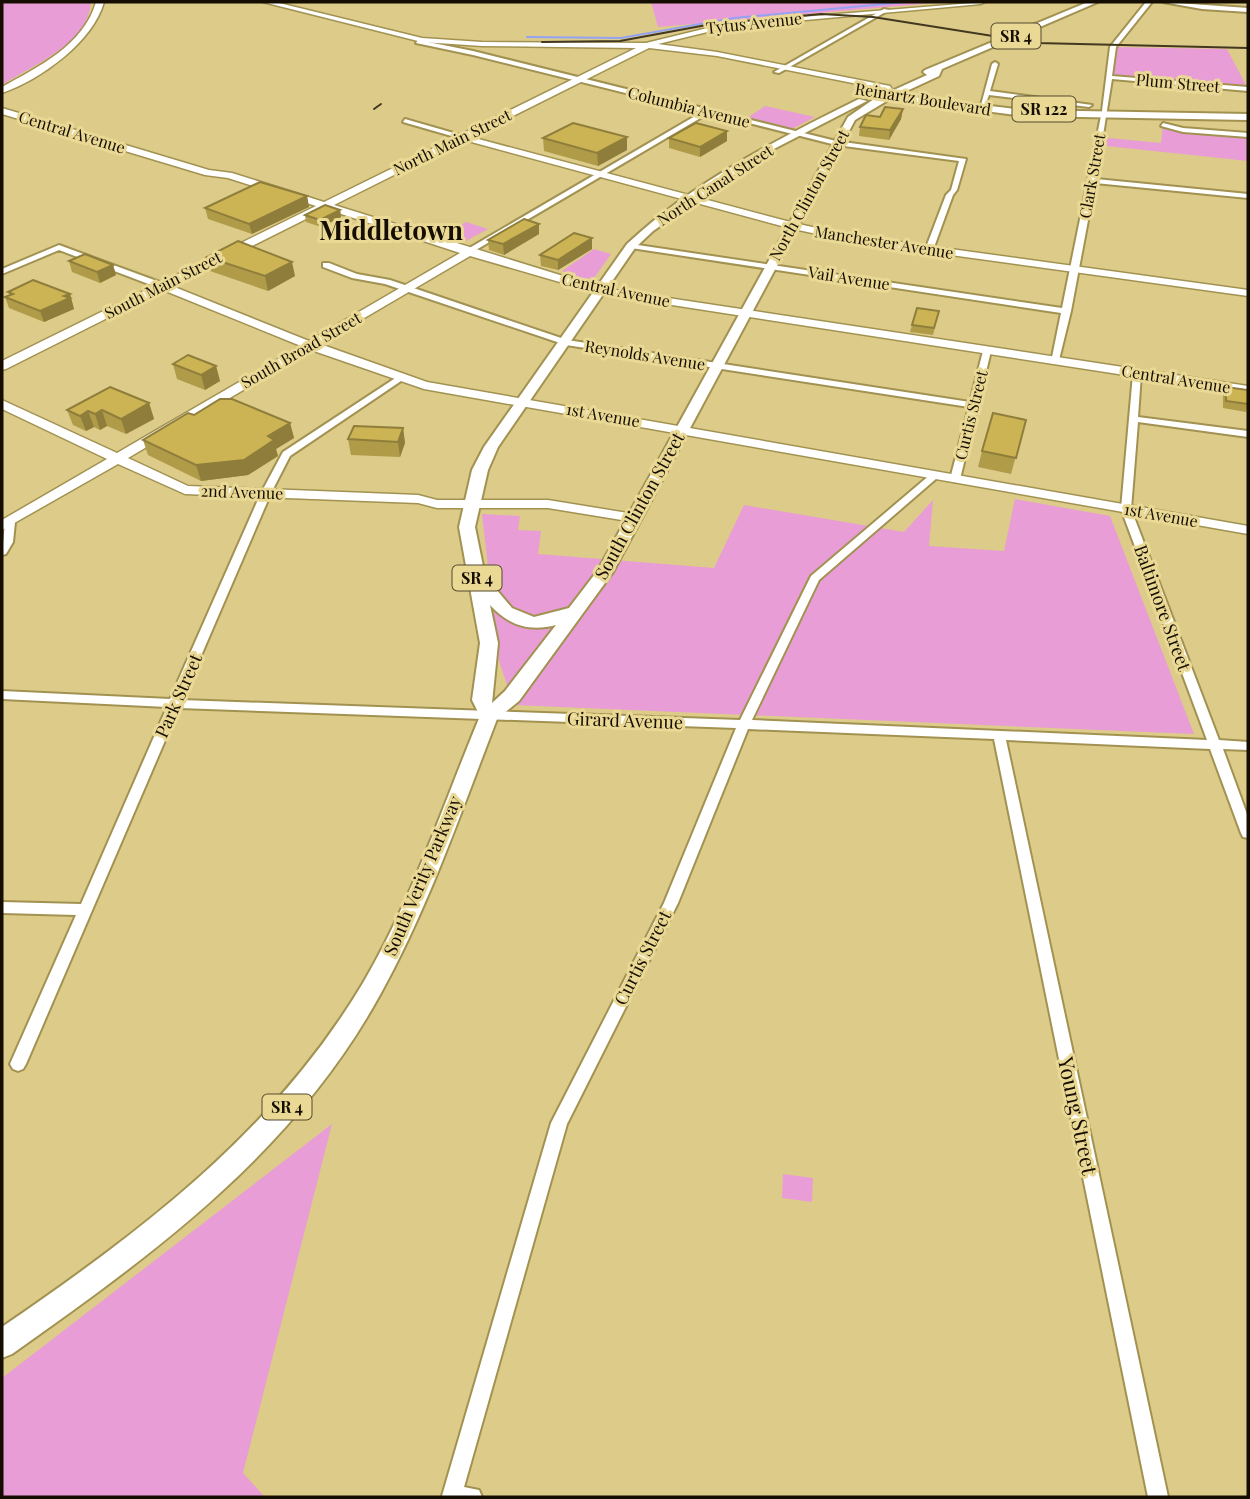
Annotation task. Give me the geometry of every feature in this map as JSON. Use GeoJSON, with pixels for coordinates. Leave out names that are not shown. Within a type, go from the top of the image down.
{"type":"FeatureCollection","features":[{"type":"Feature","properties":{"kind":"main road","name":"SR 4"},"geometry":{"type":"LineString","coordinates":[[894,92],[1094,2]]}},
{"type":"Feature","properties":{"kind":"main road","name":"Reinartz Boulevard"},"geometry":{"type":"LineString","coordinates":[[894,92],[990,110],[1248,117]]}},
{"type":"Feature","properties":{"kind":"main road","name":"North Clinton Street"},"geometry":{"type":"LineString","coordinates":[[744,313],[836,143],[856,112],[894,92]]}},
{"type":"Feature","properties":{"kind":"main road","name":"Reinartz Boulevard"},"geometry":{"type":"LineString","coordinates":[[879,93],[986,99],[1104,114],[1248,110]]}},
{"type":"Feature","properties":{"kind":"main road","name":"North Canal Street"},"geometry":{"type":"LineString","coordinates":[[601,291],[631,246],[649,229],[762,151],[879,93]]}},
{"type":"Feature","properties":{"kind":"main road","name":"SR 4"},"geometry":{"type":"LineString","coordinates":[[489,716],[481,699],[489,643],[467,527],[471,502],[491,447],[601,291]]}},
{"type":"Feature","properties":{"kind":"main road","name":"South Clinton Street"},"geometry":{"type":"LineString","coordinates":[[489,716],[512,696],[606,572],[744,313]]}},
{"type":"Feature","properties":{"kind":"main road"},"geometry":{"type":"LineString","coordinates":[[477,578],[503,609],[514,618],[529,623],[545,622],[577,611]]}},
{"type":"Feature","properties":{"kind":"main road","name":"South Verity Parkway"},"geometry":{"type":"LineString","coordinates":[[2,1345],[142,1244],[196,1198],[278,1118],[315,1074],[348,1028],[395,945],[489,716]]}},
{"type":"Feature","properties":{"kind":"street"},"geometry":{"type":"LineString","coordinates":[[2,90],[64,51],[86,32],[97,19],[100,2]]}},
{"type":"Feature","properties":{"kind":"street","name":"Columbia Avenue"},"geometry":{"type":"LineString","coordinates":[[267,2],[836,143],[963,159],[954,190],[929,250]]}},
{"type":"Feature","properties":{"kind":"street","name":"Tytus Avenue"},"geometry":{"type":"LineString","coordinates":[[579,79],[662,39],[728,25],[981,2]]}},
{"type":"Feature","properties":{"kind":"street","name":"Clark Street"},"geometry":{"type":"LineString","coordinates":[[1055,362],[1104,114],[1113,47],[1149,2]]}},
{"type":"Feature","properties":{"kind":"street"},"geometry":{"type":"LineString","coordinates":[[1166,2],[1246,9]]}},
{"type":"Feature","properties":{"kind":"street"},"geometry":{"type":"LineString","coordinates":[[781,70],[886,10]]}},
{"type":"Feature","properties":{"kind":"street"},"geometry":{"type":"LineString","coordinates":[[662,39],[716,54]]}},
{"type":"Feature","properties":{"kind":"street","name":"Reinartz Boulevard"},"geometry":{"type":"LineString","coordinates":[[420,41],[644,47],[716,54],[879,93]]}},
{"type":"Feature","properties":{"kind":"street","name":"Reinartz Boulevard"},"geometry":{"type":"LineString","coordinates":[[644,47],[894,92]]}},
{"type":"Feature","properties":{"kind":"street"},"geometry":{"type":"LineString","coordinates":[[995,64],[986,99],[1089,105]]}},
{"type":"Feature","properties":{"kind":"street","name":"Plum Street"},"geometry":{"type":"LineString","coordinates":[[1109,77],[1248,89]]}},
{"type":"Feature","properties":{"kind":"street","name":"North Main Street"},"geometry":{"type":"LineString","coordinates":[[324,205],[579,79]]}},
{"type":"Feature","properties":{"kind":"street","name":"Central Avenue"},"geometry":{"type":"LineString","coordinates":[[2,111],[208,173],[229,175],[601,291],[1248,390]]}},
{"type":"Feature","properties":{"kind":"street","name":"South Broad Street"},"geometry":{"type":"LineString","coordinates":[[6,524],[708,111]]}},
{"type":"Feature","properties":{"kind":"street","name":"Manchester Avenue"},"geometry":{"type":"LineString","coordinates":[[405,121],[793,226],[849,238],[1248,293]]}},
{"type":"Feature","properties":{"kind":"street"},"geometry":{"type":"LineString","coordinates":[[1163,125],[1183,131],[1248,135]]}},
{"type":"Feature","properties":{"kind":"street"},"geometry":{"type":"LineString","coordinates":[[1091,181],[1248,196]]}},
{"type":"Feature","properties":{"kind":"street","name":"South Main Street"},"geometry":{"type":"LineString","coordinates":[[2,366],[324,205]]}},
{"type":"Feature","properties":{"kind":"street","name":"Vail Avenue"},"geometry":{"type":"LineString","coordinates":[[631,246],[1067,310]]}},
{"type":"Feature","properties":{"kind":"street","name":"1st Avenue"},"geometry":{"type":"LineString","coordinates":[[2,272],[59,247],[400,379],[1248,530]]}},
{"type":"Feature","properties":{"kind":"street","name":"Reynolds Avenue"},"geometry":{"type":"LineString","coordinates":[[326,265],[355,276],[380,280],[566,342],[975,405]]}},
{"type":"Feature","properties":{"kind":"street","name":"Curtis Street"},"geometry":{"type":"LineString","coordinates":[[955,479],[987,351]]}},
{"type":"Feature","properties":{"kind":"street","name":"Baltimore Street"},"geometry":{"type":"LineString","coordinates":[[1137,374],[1126,509],[1212,744],[1248,833]]}},
{"type":"Feature","properties":{"kind":"street","name":"Park Street"},"geometry":{"type":"LineString","coordinates":[[18,1064],[266,493],[286,454],[400,379]]}},
{"type":"Feature","properties":{"kind":"street","name":"2nd Avenue"},"geometry":{"type":"LineString","coordinates":[[2,404],[185,490],[418,499],[437,504],[548,504],[634,518]]}},
{"type":"Feature","properties":{"kind":"street"},"geometry":{"type":"LineString","coordinates":[[1133,419],[1248,434]]}},
{"type":"Feature","properties":{"kind":"street","name":"Curtis Street"},"geometry":{"type":"LineString","coordinates":[[459,1497],[559,1123],[671,904],[744,724],[815,578],[934,476]]}},
{"type":"Feature","properties":{"kind":"street"},"geometry":{"type":"LineString","coordinates":[[2,552],[8,542],[6,524]]}},
{"type":"Feature","properties":{"kind":"street","name":"Girard Avenue"},"geometry":{"type":"LineString","coordinates":[[2,695],[282,709],[744,724],[1248,746]]}},
{"type":"Feature","properties":{"kind":"street","name":"Young Street"},"geometry":{"type":"LineString","coordinates":[[999,734],[1158,1497]]}},
{"type":"Feature","properties":{"kind":"street"},"geometry":{"type":"LineString","coordinates":[[2,907],[85,910]]}},
{"type":"Feature","properties":{"kind":"shaded area"},"geometry":{"type":"Polygon","coordinates":[[[2,2],[91,2],[88,17],[70,41],[57,52],[2,85],[2,2]]]}},
{"type":"Feature","properties":{"kind":"shaded area"},"geometry":{"type":"Polygon","coordinates":[[[651,2],[945,2],[658,27],[651,2]]]}},
{"type":"Feature","properties":{"kind":"shaded area"},"geometry":{"type":"Polygon","coordinates":[[[1113,47],[1227,49],[1248,89],[1109,77],[1113,47]]]}},
{"type":"Feature","properties":{"kind":"shaded area"},"geometry":{"type":"Polygon","coordinates":[[[765,106],[815,117],[792,129],[747,118],[765,106]]]}},
{"type":"Feature","properties":{"kind":"shaded area"},"geometry":{"type":"Polygon","coordinates":[[[1163,125],[1183,131],[1248,135],[1248,161],[1097,145],[1098,137],[1161,143],[1163,125]]]}},
{"type":"Feature","properties":{"kind":"shaded area"},"geometry":{"type":"Polygon","coordinates":[[[466,222],[488,229],[464,242],[442,235],[466,222]]]}},
{"type":"Feature","properties":{"kind":"shaded area"},"geometry":{"type":"Polygon","coordinates":[[[594,249],[611,254],[594,278],[586,279],[562,271],[594,249]]]}},
{"type":"Feature","properties":{"kind":"shaded area"},"geometry":{"type":"Polygon","coordinates":[[[1015,499],[1110,516],[1194,734],[514,705],[499,661],[482,514],[520,516],[518,530],[541,531],[538,554],[714,568],[744,505],[904,532],[933,500],[929,546],[1004,551],[1015,499]]]}},
{"type":"Feature","properties":{"kind":"shaded area"},"geometry":{"type":"Polygon","coordinates":[[[332,1124],[243,1473],[265,1497],[2,1497],[2,1378],[332,1124]]]}},
{"type":"Feature","properties":{"kind":"shaded area"},"geometry":{"type":"Polygon","coordinates":[[[783,1174],[813,1178],[812,1202],[782,1198],[783,1174]]]}},
{"type":"Feature","properties":{"kind":"building"},"geometry":{"type":"Polygon","coordinates":[[[885,107],[903,109],[890,130],[860,127],[866,115],[880,117],[885,107]]]}},
{"type":"Feature","properties":{"kind":"building"},"geometry":{"type":"Polygon","coordinates":[[[573,123],[627,137],[597,153],[543,138],[573,123]]]}},
{"type":"Feature","properties":{"kind":"building"},"geometry":{"type":"Polygon","coordinates":[[[696,123],[727,131],[700,147],[669,138],[696,123]]]}},
{"type":"Feature","properties":{"kind":"building"},"geometry":{"type":"Polygon","coordinates":[[[260,182],[307,196],[249,224],[205,208],[260,182]]]}},
{"type":"Feature","properties":{"kind":"building"},"geometry":{"type":"Polygon","coordinates":[[[325,205],[340,210],[320,220],[305,215],[325,205]]]}},
{"type":"Feature","properties":{"kind":"building"},"geometry":{"type":"Polygon","coordinates":[[[524,219],[539,224],[503,244],[488,240],[524,219]]]}},
{"type":"Feature","properties":{"kind":"building"},"geometry":{"type":"Polygon","coordinates":[[[574,233],[592,238],[558,260],[540,255],[574,233]]]}},
{"type":"Feature","properties":{"kind":"building"},"geometry":{"type":"Polygon","coordinates":[[[238,241],[292,262],[265,276],[207,257],[238,241]]]}},
{"type":"Feature","properties":{"kind":"building"},"geometry":{"type":"Polygon","coordinates":[[[85,254],[113,265],[97,272],[69,261],[85,254]]]}},
{"type":"Feature","properties":{"kind":"building"},"geometry":{"type":"Polygon","coordinates":[[[33,280],[70,294],[64,296],[70,298],[40,311],[5,297],[13,294],[8,292],[33,280]]]}},
{"type":"Feature","properties":{"kind":"building"},"geometry":{"type":"Polygon","coordinates":[[[917,308],[939,311],[934,328],[912,325],[917,308]]]}},
{"type":"Feature","properties":{"kind":"building"},"geometry":{"type":"Polygon","coordinates":[[[188,355],[216,366],[201,375],[173,364],[188,355]]]}},
{"type":"Feature","properties":{"kind":"building"},"geometry":{"type":"Polygon","coordinates":[[[110,387],[149,403],[121,419],[102,410],[95,414],[88,411],[80,416],[67,410],[110,387]]]}},
{"type":"Feature","properties":{"kind":"building"},"geometry":{"type":"Polygon","coordinates":[[[1226,387],[1248,390],[1248,404],[1226,401],[1226,387]]]}},
{"type":"Feature","properties":{"kind":"building"},"geometry":{"type":"Polygon","coordinates":[[[220,399],[232,399],[290,423],[268,436],[274,440],[244,460],[196,465],[143,440],[188,413],[194,415],[220,399]]]}},
{"type":"Feature","properties":{"kind":"building"},"geometry":{"type":"Polygon","coordinates":[[[993,413],[1026,420],[1016,458],[982,451],[993,413]]]}},
{"type":"Feature","properties":{"kind":"building"},"geometry":{"type":"Polygon","coordinates":[[[354,426],[403,428],[398,442],[348,439],[354,426]]]}},
{"type":"Feature","properties":{"kind":"waterway"},"geometry":{"type":"LineString","coordinates":[[527,37],[621,38],[734,18],[906,2]]}},
{"type":"Feature","properties":{"kind":"railway"},"geometry":{"type":"LineString","coordinates":[[542,42],[620,41],[712,24],[821,14],[873,17],[1037,43],[1248,48]]}},
{"type":"Feature","properties":{"kind":"railway"},"geometry":{"type":"LineString","coordinates":[[374,109],[381,104]]}},
{"type":"Feature","properties":{"kind":"district","name":"Middletown"},"geometry":{"type":"Point","coordinates":[391,231]}}]}
